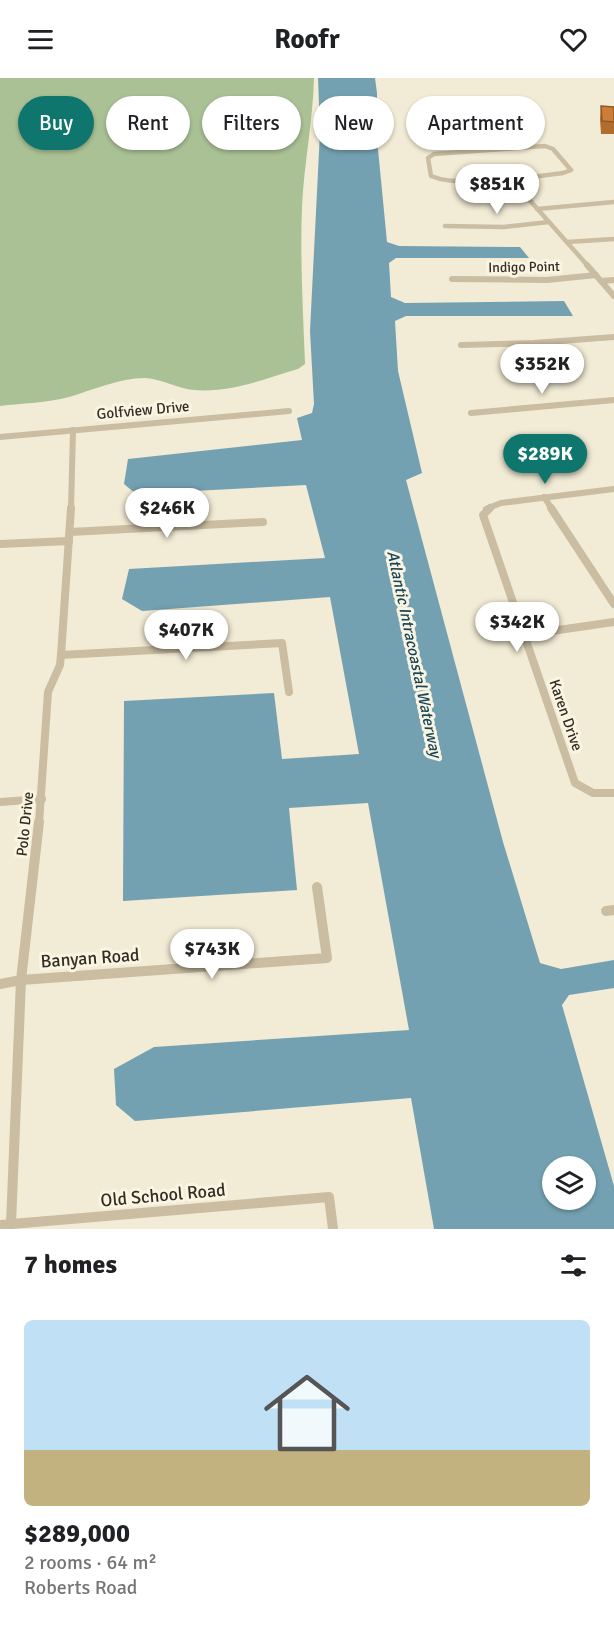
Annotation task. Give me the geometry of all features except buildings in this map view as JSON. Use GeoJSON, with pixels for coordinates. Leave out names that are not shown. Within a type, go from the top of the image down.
{"type":"FeatureCollection","features":[{"type":"Feature","properties":{"kind":"street"},"geometry":{"type":"LineString","coordinates":[[540,146],[553,149],[572,169],[563,173],[510,177],[466,181],[437,180],[431,176],[428,158],[438,154],[540,146]]}},
{"type":"Feature","properties":{"kind":"street"},"geometry":{"type":"LineString","coordinates":[[510,177],[614,296]]}},
{"type":"Feature","properties":{"kind":"street"},"geometry":{"type":"LineString","coordinates":[[537,209],[614,202]]}},
{"type":"Feature","properties":{"kind":"street"},"geometry":{"type":"LineString","coordinates":[[445,226],[504,226],[549,222]]}},
{"type":"Feature","properties":{"kind":"street"},"geometry":{"type":"LineString","coordinates":[[567,243],[614,239]]}},
{"type":"Feature","properties":{"kind":"street","name":"Indigo Point"},"geometry":{"type":"LineString","coordinates":[[452,279],[547,280],[596,275]]}},
{"type":"Feature","properties":{"kind":"street"},"geometry":{"type":"LineString","coordinates":[[602,282],[614,280]]}},
{"type":"Feature","properties":{"kind":"street"},"geometry":{"type":"LineString","coordinates":[[461,345],[614,337]]}},
{"type":"Feature","properties":{"kind":"street"},"geometry":{"type":"LineString","coordinates":[[471,413],[614,400]]}},
{"type":"Feature","properties":{"kind":"street","name":"Golfview Drive"},"geometry":{"type":"LineString","coordinates":[[0,437],[289,411]]}},
{"type":"Feature","properties":{"kind":"street","name":"Polo Drive"},"geometry":{"type":"LineString","coordinates":[[5,1224],[21,980],[42,799],[48,687],[58,670],[62,655],[73,430]]}},
{"type":"Feature","properties":{"kind":"street"},"geometry":{"type":"LineString","coordinates":[[614,489],[544,497],[614,604]]}},
{"type":"Feature","properties":{"kind":"street","name":"Karen Drive"},"geometry":{"type":"LineString","coordinates":[[544,497],[501,502],[486,509],[484,519],[575,783],[585,791],[602,795],[614,793]]}},
{"type":"Feature","properties":{"kind":"street"},"geometry":{"type":"LineString","coordinates":[[0,544],[69,536],[263,522]]}},
{"type":"Feature","properties":{"kind":"street"},"geometry":{"type":"LineString","coordinates":[[524,635],[614,622]]}},
{"type":"Feature","properties":{"kind":"street"},"geometry":{"type":"LineString","coordinates":[[62,655],[282,643],[289,692]]}},
{"type":"Feature","properties":{"kind":"street"},"geometry":{"type":"LineString","coordinates":[[0,802],[42,799]]}},
{"type":"Feature","properties":{"kind":"street","name":"Banyan Road"},"geometry":{"type":"LineString","coordinates":[[0,984],[21,980],[327,957],[317,887]]}},
{"type":"Feature","properties":{"kind":"street","name":"Old School Road"},"geometry":{"type":"LineString","coordinates":[[5,1224],[329,1197],[333,1229]]}},
{"type":"Feature","properties":{"kind":"green space"},"geometry":{"type":"Polygon","coordinates":[[[0,78],[314,78],[302,207],[305,364],[298,369],[260,381],[221,389],[194,390],[145,378],[116,382],[61,399],[0,406],[0,78]]]}},
{"type":"Feature","properties":{"kind":"water"},"geometry":{"type":"Polygon","coordinates":[[[318,78],[375,78],[377,96],[319,96],[318,78]]]}},
{"type":"Feature","properties":{"kind":"water","name":"Atlantic Intracoastal Waterway"},"geometry":{"type":"Polygon","coordinates":[[[319,150],[378,150],[387,242],[399,246],[520,247],[529,258],[396,258],[389,263],[391,297],[405,303],[564,301],[573,316],[406,316],[395,321],[398,371],[422,473],[406,480],[503,842],[540,963],[561,969],[614,960],[614,988],[569,995],[562,1005],[614,1186],[614,1229],[434,1229],[411,1098],[135,1121],[116,1105],[114,1069],[154,1047],[409,1030],[368,803],[289,808],[297,890],[123,901],[124,701],[274,693],[282,759],[359,754],[330,597],[142,611],[122,599],[129,569],[325,558],[306,485],[136,494],[124,484],[128,459],[302,440],[297,418],[312,413],[314,404],[310,331],[319,150]]]}}]}
